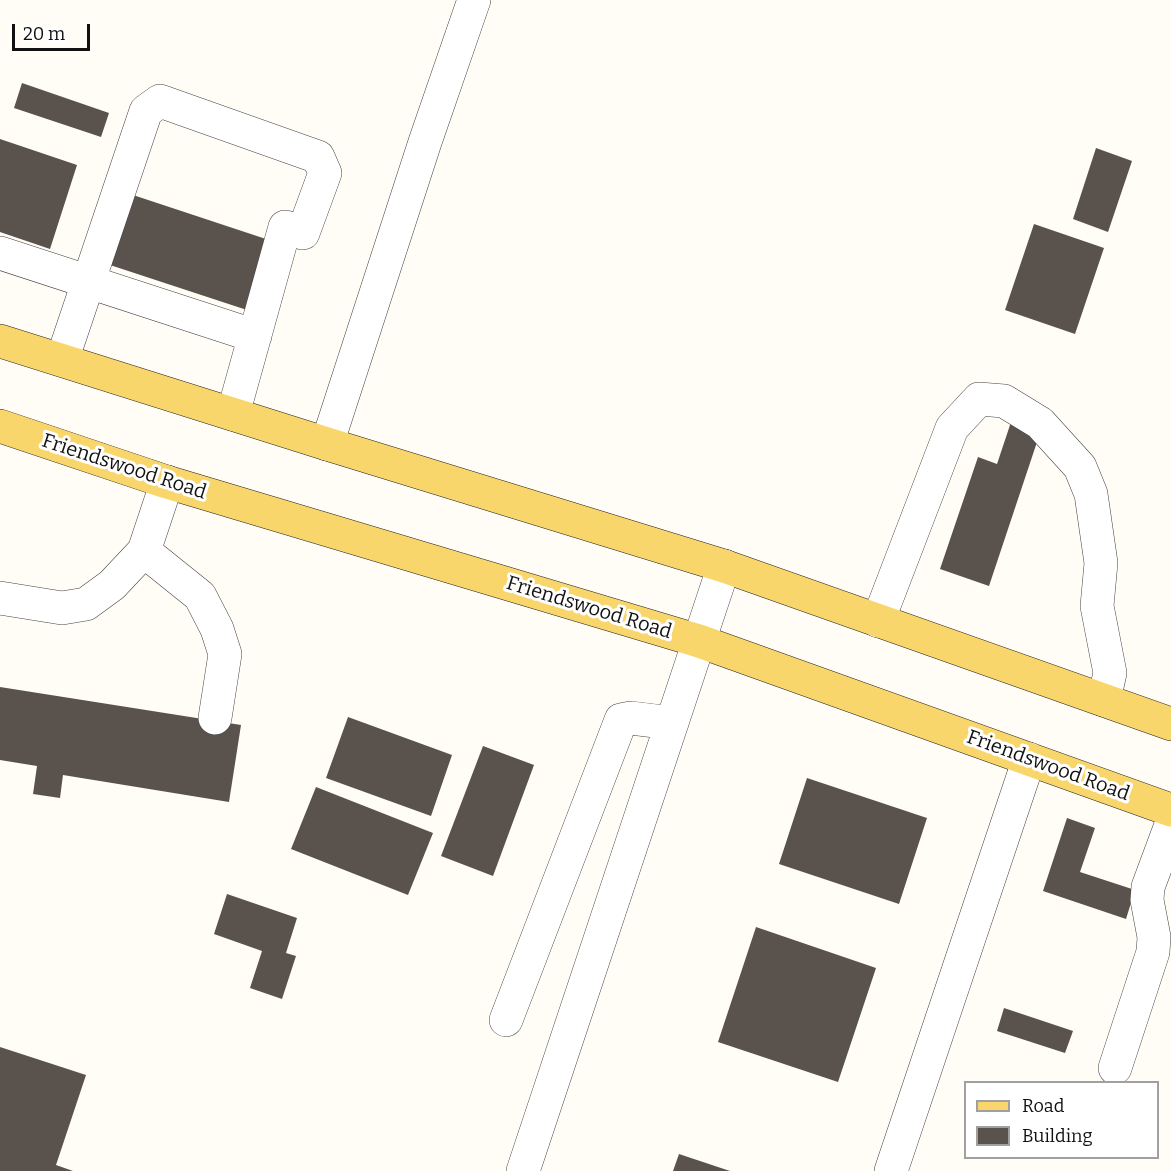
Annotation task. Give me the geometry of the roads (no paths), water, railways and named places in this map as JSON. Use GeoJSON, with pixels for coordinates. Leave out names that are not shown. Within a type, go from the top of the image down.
{"type":"FeatureCollection","features":[{"type":"Feature","properties":{"kind":"main road"},"geometry":{"type":"LineString","coordinates":[[0,341],[724,566],[1171,724]]}},
{"type":"Feature","properties":{"kind":"main road","name":"Friendswood Road"},"geometry":{"type":"LineString","coordinates":[[0,426],[167,482],[699,641],[1171,810]]}},
{"type":"Feature","properties":{"kind":"street"},"geometry":{"type":"LineString","coordinates":[[327,444],[421,153],[474,0]]}},
{"type":"Feature","properties":{"kind":"street"},"geometry":{"type":"LineString","coordinates":[[62,360],[146,111],[160,101],[318,157],[325,174],[303,233],[285,227],[233,414]]}},
{"type":"Feature","properties":{"kind":"street"},"geometry":{"type":"LineString","coordinates":[[0,253],[255,336]]}},
{"type":"Feature","properties":{"kind":"street"},"geometry":{"type":"LineString","coordinates":[[878,621],[952,428],[979,399],[1004,400],[1040,423],[1080,467],[1091,494],[1101,563],[1097,606],[1110,673],[1104,700]]}},
{"type":"Feature","properties":{"kind":"street"},"geometry":{"type":"LineString","coordinates":[[0,598],[62,608],[86,604],[112,585],[144,551],[167,482]]}},
{"type":"Feature","properties":{"kind":"street"},"geometry":{"type":"LineString","coordinates":[[144,551],[200,596],[217,629],[225,654],[215,718]]}},
{"type":"Feature","properties":{"kind":"street"},"geometry":{"type":"LineString","coordinates":[[523,1171],[724,566]]}},
{"type":"Feature","properties":{"kind":"street"},"geometry":{"type":"LineString","coordinates":[[506,1020],[621,720],[630,718],[672,723]]}},
{"type":"Feature","properties":{"kind":"street"},"geometry":{"type":"LineString","coordinates":[[891,1171],[1029,759]]}},
{"type":"Feature","properties":{"kind":"street"},"geometry":{"type":"LineString","coordinates":[[1115,1068],[1153,952],[1154,938],[1147,900],[1148,887],[1171,825]]}}]}
